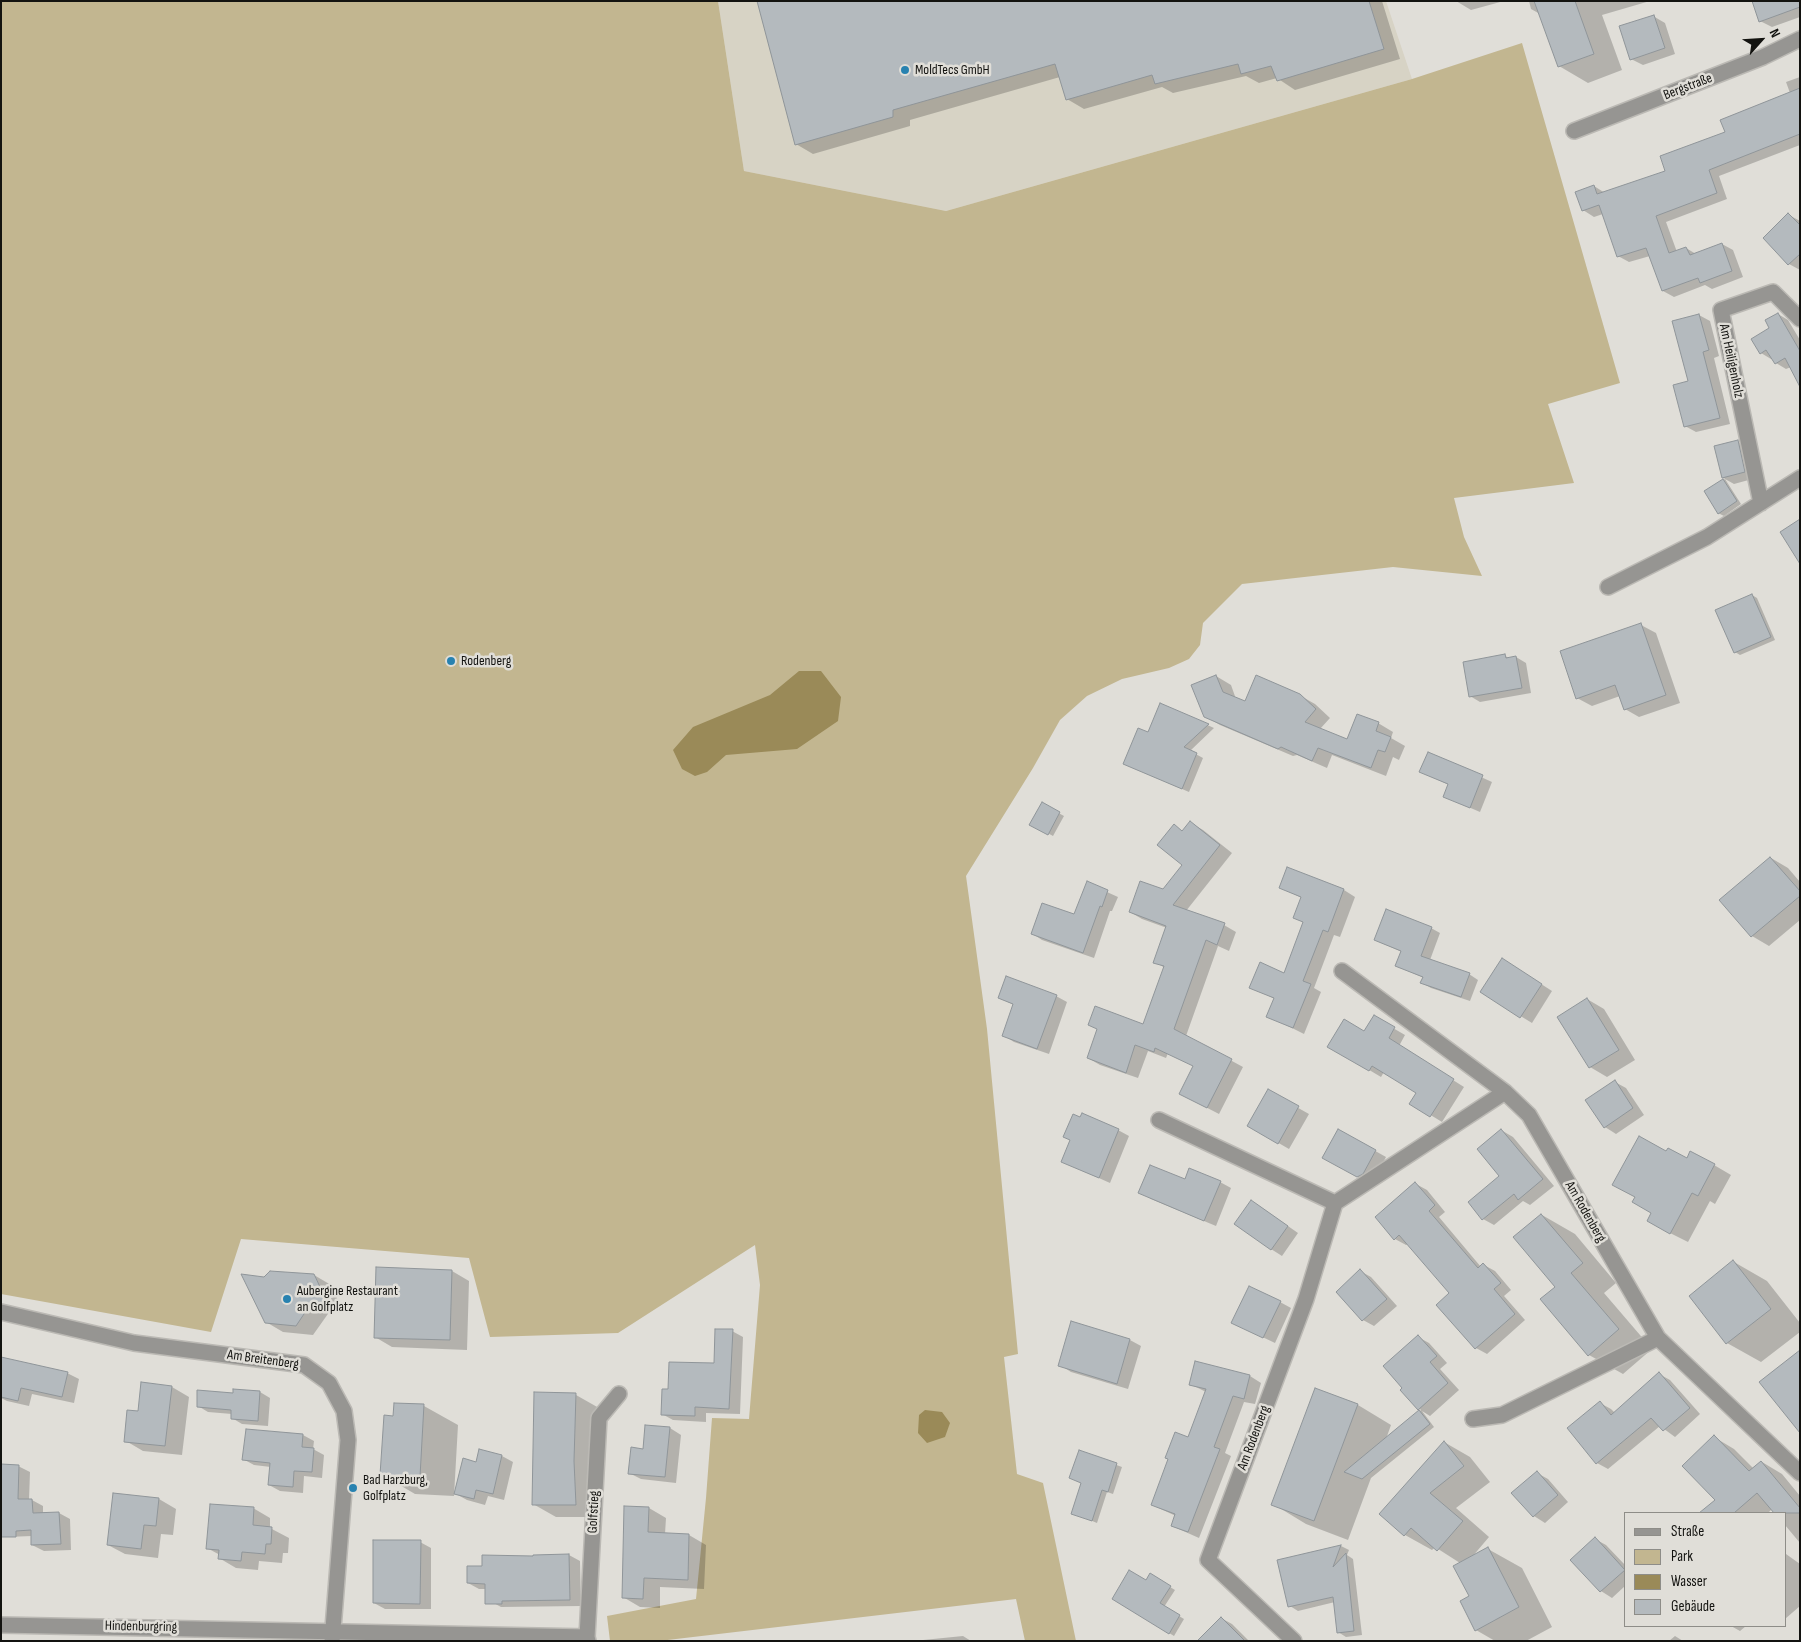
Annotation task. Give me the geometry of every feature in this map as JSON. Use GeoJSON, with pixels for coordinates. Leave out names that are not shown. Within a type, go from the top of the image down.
{"type":"FeatureCollection","features":[{"type":"Feature","properties":{"kind":"street","name":"Bergstraße"},"geometry":{"type":"LineString","coordinates":[[1574,131],[1763,57],[1800,39]]}},
{"type":"Feature","properties":{"kind":"street","name":"Am Heiligenholz"},"geometry":{"type":"LineString","coordinates":[[1761,503],[1721,310],[1773,292],[1800,319]]}},
{"type":"Feature","properties":{"kind":"street"},"geometry":{"type":"LineString","coordinates":[[1608,588],[1707,537],[1800,478]]}},
{"type":"Feature","properties":{"kind":"street","name":"Am Rodenberg"},"geometry":{"type":"LineString","coordinates":[[1342,971],[1505,1092],[1529,1114],[1658,1338],[1800,1473]]}},
{"type":"Feature","properties":{"kind":"street"},"geometry":{"type":"LineString","coordinates":[[1159,1120],[1335,1203],[1505,1092]]}},
{"type":"Feature","properties":{"kind":"street","name":"Am Rodenberg"},"geometry":{"type":"LineString","coordinates":[[1294,1641],[1208,1560],[1306,1299],[1335,1203]]}},
{"type":"Feature","properties":{"kind":"street","name":"Am Breitenberg"},"geometry":{"type":"LineString","coordinates":[[1,1312],[134,1343],[304,1365],[329,1383],[344,1411],[348,1440],[332,1636]]}},
{"type":"Feature","properties":{"kind":"street"},"geometry":{"type":"LineString","coordinates":[[1473,1419],[1502,1415],[1658,1338]]}},
{"type":"Feature","properties":{"kind":"street","name":"Golfstieg"},"geometry":{"type":"LineString","coordinates":[[588,1639],[599,1418],[618,1394]]}},
{"type":"Feature","properties":{"kind":"street","name":"Hindenburgring"},"geometry":{"type":"LineString","coordinates":[[1,1625],[332,1636],[588,1639]]}},
{"type":"Feature","properties":{"kind":"shaded area","name":"MoldTecs GmbH"},"geometry":{"type":"Polygon","coordinates":[[[718,1],[1386,1],[1412,79],[946,211],[744,171],[718,1]]]}},
{"type":"Feature","properties":{"kind":"green space"},"geometry":{"type":"Polygon","coordinates":[[[1,1],[718,1],[744,171],[946,211],[1412,79],[1522,43],[1620,383],[1548,404],[1574,483],[1454,498],[1464,537],[1482,576],[1393,567],[1242,584],[1203,623],[1200,645],[1189,659],[1169,668],[1122,679],[1087,696],[1060,720],[1033,768],[966,876],[987,1029],[1018,1354],[1004,1357],[1017,1474],[1043,1483],[1076,1641],[1025,1641],[1016,1599],[659,1641],[610,1641],[607,1616],[696,1599],[712,1418],[749,1419],[760,1285],[755,1245],[618,1333],[490,1337],[469,1258],[241,1239],[211,1332],[1,1294],[1,1]]]}},
{"type":"Feature","properties":{"kind":"water"},"geometry":{"type":"Polygon","coordinates":[[[799,671],[821,671],[841,697],[838,721],[797,749],[726,755],[707,772],[695,776],[682,769],[673,750],[693,727],[770,695],[799,671]]]}},
{"type":"Feature","properties":{"kind":"water"},"geometry":{"type":"Polygon","coordinates":[[[925,1410],[942,1412],[950,1423],[945,1437],[927,1443],[918,1433],[919,1415],[925,1410]]]}},
{"type":"Feature","properties":{"kind":"building","name":"MoldTecs GmbH"},"geometry":{"type":"Polygon","coordinates":[[[757,1],[1369,1],[1384,49],[1277,81],[1271,66],[1241,74],[1238,64],[1155,84],[1152,75],[1066,100],[1055,64],[893,110],[893,117],[795,145],[757,1]]]}},
{"type":"Feature","properties":{"kind":"building"},"geometry":{"type":"Polygon","coordinates":[[[1534,1],[1575,1],[1594,54],[1558,67],[1534,1]]]}},
{"type":"Feature","properties":{"kind":"building"},"geometry":{"type":"Polygon","coordinates":[[[1752,1],[1800,1],[1800,7],[1759,22],[1752,1]]]}},
{"type":"Feature","properties":{"kind":"building"},"geometry":{"type":"Polygon","coordinates":[[[1654,15],[1665,48],[1630,60],[1619,26],[1654,15]]]}},
{"type":"Feature","properties":{"kind":"building"},"geometry":{"type":"Polygon","coordinates":[[[1800,88],[1800,134],[1709,170],[1717,193],[1656,216],[1669,253],[1686,247],[1690,255],[1722,243],[1732,271],[1700,283],[1698,278],[1662,291],[1646,248],[1617,257],[1599,205],[1582,211],[1575,192],[1594,185],[1597,194],[1665,171],[1660,156],[1725,132],[1720,120],[1800,88]]]}},
{"type":"Feature","properties":{"kind":"building"},"geometry":{"type":"Polygon","coordinates":[[[1788,213],[1800,225],[1800,254],[1788,265],[1763,238],[1788,213]]]}},
{"type":"Feature","properties":{"kind":"building"},"geometry":{"type":"Polygon","coordinates":[[[1778,313],[1800,351],[1800,387],[1785,358],[1775,364],[1766,350],[1760,354],[1751,339],[1769,328],[1765,320],[1778,313]]]}},
{"type":"Feature","properties":{"kind":"building"},"geometry":{"type":"Polygon","coordinates":[[[1699,314],[1709,350],[1703,352],[1720,418],[1684,427],[1673,385],[1688,381],[1672,321],[1699,314]]]}},
{"type":"Feature","properties":{"kind":"building"},"geometry":{"type":"Polygon","coordinates":[[[1738,440],[1745,472],[1722,478],[1714,446],[1738,440]]]}},
{"type":"Feature","properties":{"kind":"building"},"geometry":{"type":"Polygon","coordinates":[[[1723,479],[1737,501],[1718,514],[1704,491],[1723,479]]]}},
{"type":"Feature","properties":{"kind":"building"},"geometry":{"type":"Polygon","coordinates":[[[1800,519],[1800,564],[1780,532],[1800,519]]]}},
{"type":"Feature","properties":{"kind":"building"},"geometry":{"type":"Polygon","coordinates":[[[1752,594],[1771,637],[1734,653],[1715,610],[1752,594]]]}},
{"type":"Feature","properties":{"kind":"building"},"geometry":{"type":"Polygon","coordinates":[[[1641,623],[1666,695],[1624,710],[1615,685],[1576,699],[1560,651],[1641,623]]]}},
{"type":"Feature","properties":{"kind":"building"},"geometry":{"type":"Polygon","coordinates":[[[1505,654],[1506,658],[1516,656],[1522,688],[1469,697],[1463,662],[1505,654]]]}},
{"type":"Feature","properties":{"kind":"building"},"geometry":{"type":"Polygon","coordinates":[[[1216,675],[1223,692],[1245,701],[1256,675],[1300,694],[1316,709],[1305,722],[1347,739],[1357,714],[1379,722],[1376,731],[1391,737],[1385,752],[1378,750],[1371,768],[1318,748],[1312,761],[1281,747],[1278,749],[1204,717],[1191,685],[1216,675]]]}},
{"type":"Feature","properties":{"kind":"building"},"geometry":{"type":"Polygon","coordinates":[[[1160,703],[1209,724],[1184,747],[1197,753],[1182,789],[1123,764],[1138,728],[1148,732],[1160,703]]]}},
{"type":"Feature","properties":{"kind":"building"},"geometry":{"type":"Polygon","coordinates":[[[1428,752],[1483,775],[1470,808],[1443,797],[1448,784],[1419,772],[1428,752]]]}},
{"type":"Feature","properties":{"kind":"building"},"geometry":{"type":"Polygon","coordinates":[[[1042,802],[1060,812],[1048,835],[1029,825],[1042,802]]]}},
{"type":"Feature","properties":{"kind":"building"},"geometry":{"type":"Polygon","coordinates":[[[1190,821],[1220,845],[1173,905],[1225,923],[1217,945],[1206,940],[1174,1029],[1232,1059],[1207,1108],[1179,1094],[1193,1066],[1155,1048],[1154,1052],[1135,1045],[1126,1073],[1087,1058],[1097,1029],[1088,1025],[1095,1006],[1143,1024],[1164,966],[1153,963],[1166,926],[1129,912],[1140,881],[1163,889],[1182,865],[1157,845],[1174,824],[1182,831],[1190,821]]]}},
{"type":"Feature","properties":{"kind":"building"},"geometry":{"type":"Polygon","coordinates":[[[1770,857],[1800,891],[1800,896],[1751,937],[1719,900],[1770,857]]]}},
{"type":"Feature","properties":{"kind":"building"},"geometry":{"type":"Polygon","coordinates":[[[1287,867],[1344,889],[1328,932],[1323,930],[1303,981],[1311,984],[1293,1028],[1266,1017],[1274,998],[1249,988],[1260,962],[1284,973],[1303,922],[1293,918],[1301,897],[1279,888],[1287,867]]]}},
{"type":"Feature","properties":{"kind":"building"},"geometry":{"type":"Polygon","coordinates":[[[1087,881],[1108,890],[1102,907],[1100,906],[1083,953],[1031,934],[1042,903],[1074,914],[1087,881]]]}},
{"type":"Feature","properties":{"kind":"building"},"geometry":{"type":"Polygon","coordinates":[[[1386,909],[1432,927],[1421,956],[1470,973],[1461,997],[1420,983],[1423,977],[1395,966],[1401,951],[1374,940],[1386,909]]]}},
{"type":"Feature","properties":{"kind":"building"},"geometry":{"type":"Polygon","coordinates":[[[1502,958],[1542,984],[1520,1018],[1480,992],[1502,958]]]}},
{"type":"Feature","properties":{"kind":"building"},"geometry":{"type":"Polygon","coordinates":[[[1006,976],[1057,995],[1037,1049],[1002,1036],[1013,1004],[998,998],[1006,976]]]}},
{"type":"Feature","properties":{"kind":"building"},"geometry":{"type":"Polygon","coordinates":[[[1587,998],[1619,1050],[1589,1068],[1557,1017],[1587,998]]]}},
{"type":"Feature","properties":{"kind":"building"},"geometry":{"type":"Polygon","coordinates":[[[1374,1015],[1395,1027],[1389,1038],[1454,1079],[1430,1117],[1409,1104],[1416,1093],[1372,1066],[1369,1071],[1327,1047],[1344,1019],[1364,1031],[1374,1015]]]}},
{"type":"Feature","properties":{"kind":"building"},"geometry":{"type":"Polygon","coordinates":[[[1615,1080],[1633,1108],[1604,1128],[1585,1100],[1615,1080]]]}},
{"type":"Feature","properties":{"kind":"building"},"geometry":{"type":"Polygon","coordinates":[[[1268,1089],[1299,1106],[1278,1144],[1247,1126],[1268,1089]]]}},
{"type":"Feature","properties":{"kind":"building"},"geometry":{"type":"Polygon","coordinates":[[[1082,1113],[1119,1129],[1099,1178],[1061,1162],[1070,1140],[1063,1137],[1073,1114],[1080,1117],[1082,1113]]]}},
{"type":"Feature","properties":{"kind":"building"},"geometry":{"type":"Polygon","coordinates":[[[1338,1129],[1376,1150],[1363,1174],[1357,1177],[1322,1158],[1338,1129]]]}},
{"type":"Feature","properties":{"kind":"building"},"geometry":{"type":"Polygon","coordinates":[[[1501,1129],[1543,1179],[1518,1200],[1514,1194],[1482,1220],[1468,1202],[1499,1176],[1477,1149],[1501,1129]]]}},
{"type":"Feature","properties":{"kind":"building"},"geometry":{"type":"Polygon","coordinates":[[[1639,1136],[1666,1151],[1668,1148],[1687,1158],[1690,1151],[1715,1164],[1698,1196],[1692,1193],[1670,1234],[1647,1221],[1651,1213],[1632,1202],[1635,1197],[1612,1185],[1639,1136]]]}},
{"type":"Feature","properties":{"kind":"building"},"geometry":{"type":"Polygon","coordinates":[[[1150,1165],[1185,1179],[1189,1168],[1221,1181],[1204,1221],[1138,1193],[1150,1165]]]}},
{"type":"Feature","properties":{"kind":"building"},"geometry":{"type":"Polygon","coordinates":[[[1415,1182],[1435,1205],[1429,1211],[1478,1268],[1483,1263],[1501,1283],[1494,1289],[1515,1314],[1475,1349],[1436,1305],[1449,1293],[1399,1235],[1394,1240],[1375,1217],[1415,1182]]]}},
{"type":"Feature","properties":{"kind":"building"},"geometry":{"type":"Polygon","coordinates":[[[1251,1200],[1288,1226],[1271,1250],[1234,1224],[1251,1200]]]}},
{"type":"Feature","properties":{"kind":"building"},"geometry":{"type":"Polygon","coordinates":[[[1541,1214],[1583,1263],[1571,1273],[1619,1329],[1588,1356],[1540,1299],[1555,1287],[1513,1237],[1541,1214]]]}},
{"type":"Feature","properties":{"kind":"building"},"geometry":{"type":"Polygon","coordinates":[[[1733,1260],[1771,1309],[1726,1344],[1689,1296],[1733,1260]]]}},
{"type":"Feature","properties":{"kind":"building"},"geometry":{"type":"Polygon","coordinates":[[[376,1267],[452,1270],[450,1340],[374,1338],[376,1267]]]}},
{"type":"Feature","properties":{"kind":"building"},"geometry":{"type":"Polygon","coordinates":[[[1360,1269],[1387,1299],[1362,1321],[1336,1292],[1360,1269]]]}},
{"type":"Feature","properties":{"kind":"building","name":"Aubergine Restaurant an Golfplatz"},"geometry":{"type":"Polygon","coordinates":[[[270,1271],[314,1274],[327,1302],[312,1302],[296,1326],[265,1323],[241,1274],[264,1277],[270,1271]]]}},
{"type":"Feature","properties":{"kind":"building"},"geometry":{"type":"Polygon","coordinates":[[[1249,1286],[1281,1301],[1263,1338],[1231,1323],[1249,1286]]]}},
{"type":"Feature","properties":{"kind":"building"},"geometry":{"type":"Polygon","coordinates":[[[1071,1321],[1130,1339],[1117,1384],[1058,1366],[1071,1321]]]}},
{"type":"Feature","properties":{"kind":"building"},"geometry":{"type":"Polygon","coordinates":[[[715,1329],[733,1329],[729,1409],[695,1407],[695,1416],[661,1415],[662,1389],[668,1389],[669,1362],[714,1363],[715,1329]]]}},
{"type":"Feature","properties":{"kind":"building"},"geometry":{"type":"Polygon","coordinates":[[[1418,1335],[1437,1356],[1430,1362],[1448,1383],[1418,1410],[1400,1390],[1402,1388],[1383,1366],[1418,1335]]]}},
{"type":"Feature","properties":{"kind":"building"},"geometry":{"type":"Polygon","coordinates":[[[1800,1350],[1800,1433],[1759,1382],[1800,1350]]]}},
{"type":"Feature","properties":{"kind":"building"},"geometry":{"type":"Polygon","coordinates":[[[1,1357],[68,1372],[62,1397],[21,1388],[18,1401],[1,1397],[1,1357]]]}},
{"type":"Feature","properties":{"kind":"building"},"geometry":{"type":"Polygon","coordinates":[[[1195,1361],[1250,1375],[1244,1399],[1233,1396],[1214,1447],[1220,1449],[1188,1532],[1171,1526],[1175,1514],[1151,1505],[1168,1459],[1165,1458],[1175,1432],[1188,1437],[1206,1389],[1189,1385],[1195,1361]]]}},
{"type":"Feature","properties":{"kind":"building"},"geometry":{"type":"Polygon","coordinates":[[[1659,1372],[1690,1408],[1663,1431],[1651,1418],[1596,1464],[1567,1428],[1600,1401],[1611,1415],[1659,1372]]]}},
{"type":"Feature","properties":{"kind":"building"},"geometry":{"type":"Polygon","coordinates":[[[141,1382],[172,1386],[165,1446],[124,1442],[127,1410],[138,1411],[141,1382]]]}},
{"type":"Feature","properties":{"kind":"building"},"geometry":{"type":"Polygon","coordinates":[[[1315,1388],[1358,1404],[1314,1521],[1271,1505],[1315,1388]]]}},
{"type":"Feature","properties":{"kind":"building"},"geometry":{"type":"Polygon","coordinates":[[[233,1389],[260,1391],[258,1421],[231,1419],[231,1410],[197,1407],[197,1390],[233,1393],[233,1389]]]}},
{"type":"Feature","properties":{"kind":"building"},"geometry":{"type":"Polygon","coordinates":[[[534,1392],[576,1393],[574,1461],[576,1505],[532,1505],[534,1392]]]}},
{"type":"Feature","properties":{"kind":"building"},"geometry":{"type":"Polygon","coordinates":[[[394,1403],[424,1404],[420,1477],[380,1475],[384,1415],[393,1416],[394,1403]]]}},
{"type":"Feature","properties":{"kind":"building"},"geometry":{"type":"Polygon","coordinates":[[[1419,1410],[1430,1424],[1362,1479],[1344,1472],[1419,1410]]]}},
{"type":"Feature","properties":{"kind":"building"},"geometry":{"type":"Polygon","coordinates":[[[645,1425],[670,1427],[665,1477],[628,1474],[631,1447],[643,1449],[645,1425]]]}},
{"type":"Feature","properties":{"kind":"building"},"geometry":{"type":"Polygon","coordinates":[[[246,1429],[303,1434],[302,1447],[314,1448],[312,1472],[294,1471],[293,1487],[268,1485],[270,1463],[242,1460],[246,1429]]]}},
{"type":"Feature","properties":{"kind":"building"},"geometry":{"type":"Polygon","coordinates":[[[1714,1435],[1749,1471],[1761,1461],[1800,1508],[1800,1513],[1773,1512],[1757,1493],[1735,1512],[1700,1512],[1715,1500],[1682,1466],[1714,1435]]]}},
{"type":"Feature","properties":{"kind":"building"},"geometry":{"type":"Polygon","coordinates":[[[1444,1441],[1464,1466],[1430,1493],[1463,1521],[1437,1551],[1411,1528],[1404,1536],[1379,1514],[1444,1441]]]}},
{"type":"Feature","properties":{"kind":"building"},"geometry":{"type":"Polygon","coordinates":[[[479,1449],[502,1455],[493,1494],[476,1490],[474,1499],[454,1494],[463,1458],[476,1462],[479,1449]]]}},
{"type":"Feature","properties":{"kind":"building"},"geometry":{"type":"Polygon","coordinates":[[[1079,1450],[1117,1463],[1108,1492],[1102,1490],[1092,1521],[1071,1514],[1081,1483],[1069,1478],[1079,1450]]]}},
{"type":"Feature","properties":{"kind":"building"},"geometry":{"type":"Polygon","coordinates":[[[1,1464],[19,1465],[18,1499],[32,1499],[33,1513],[59,1512],[61,1544],[31,1545],[31,1530],[16,1531],[16,1537],[1,1537],[1,1464]]]}},
{"type":"Feature","properties":{"kind":"building"},"geometry":{"type":"Polygon","coordinates":[[[1537,1471],[1558,1495],[1533,1517],[1511,1493],[1537,1471]]]}},
{"type":"Feature","properties":{"kind":"building"},"geometry":{"type":"Polygon","coordinates":[[[113,1493],[159,1498],[156,1526],[144,1525],[141,1549],[107,1545],[113,1493]]]}},
{"type":"Feature","properties":{"kind":"building"},"geometry":{"type":"Polygon","coordinates":[[[210,1504],[254,1507],[253,1525],[272,1527],[271,1544],[266,1544],[265,1554],[242,1552],[241,1561],[218,1559],[219,1550],[206,1549],[210,1504]]]}},
{"type":"Feature","properties":{"kind":"building"},"geometry":{"type":"Polygon","coordinates":[[[624,1506],[649,1507],[648,1532],[689,1534],[688,1580],[644,1578],[643,1599],[622,1598],[624,1506]]]}},
{"type":"Feature","properties":{"kind":"building"},"geometry":{"type":"Polygon","coordinates":[[[1595,1537],[1624,1571],[1600,1592],[1570,1560],[1595,1537]]]}},
{"type":"Feature","properties":{"kind":"building"},"geometry":{"type":"Polygon","coordinates":[[[373,1540],[421,1540],[420,1604],[373,1603],[373,1540]]]}},
{"type":"Feature","properties":{"kind":"building"},"geometry":{"type":"Polygon","coordinates":[[[1341,1545],[1333,1567],[1346,1553],[1354,1631],[1337,1633],[1333,1597],[1288,1607],[1277,1560],[1341,1545]]]}},
{"type":"Feature","properties":{"kind":"building"},"geometry":{"type":"Polygon","coordinates":[[[1488,1547],[1519,1607],[1475,1631],[1460,1601],[1469,1596],[1453,1566],[1488,1547]]]}},
{"type":"Feature","properties":{"kind":"building"},"geometry":{"type":"Polygon","coordinates":[[[569,1554],[570,1600],[502,1601],[502,1604],[485,1604],[485,1584],[467,1583],[467,1566],[482,1566],[482,1555],[533,1556],[569,1554]]]}},
{"type":"Feature","properties":{"kind":"building"},"geometry":{"type":"Polygon","coordinates":[[[1129,1570],[1146,1580],[1150,1573],[1171,1586],[1160,1603],[1180,1615],[1169,1634],[1112,1599],[1129,1570]]]}},
{"type":"Feature","properties":{"kind":"building"},"geometry":{"type":"Polygon","coordinates":[[[1221,1617],[1245,1641],[1197,1641],[1221,1617]]]}},
{"type":"Feature","properties":{"kind":"place","name":"MoldTecs GmbH"},"geometry":{"type":"Point","coordinates":[905,70]}},
{"type":"Feature","properties":{"kind":"place","name":"Rodenberg"},"geometry":{"type":"Point","coordinates":[451,661]}},
{"type":"Feature","properties":{"kind":"place","name":"Aubergine Restaurant an Golfplatz"},"geometry":{"type":"Point","coordinates":[287,1299]}},
{"type":"Feature","properties":{"kind":"place","name":"Bad Harzburg, Golfplatz"},"geometry":{"type":"Point","coordinates":[353,1488]}}]}
